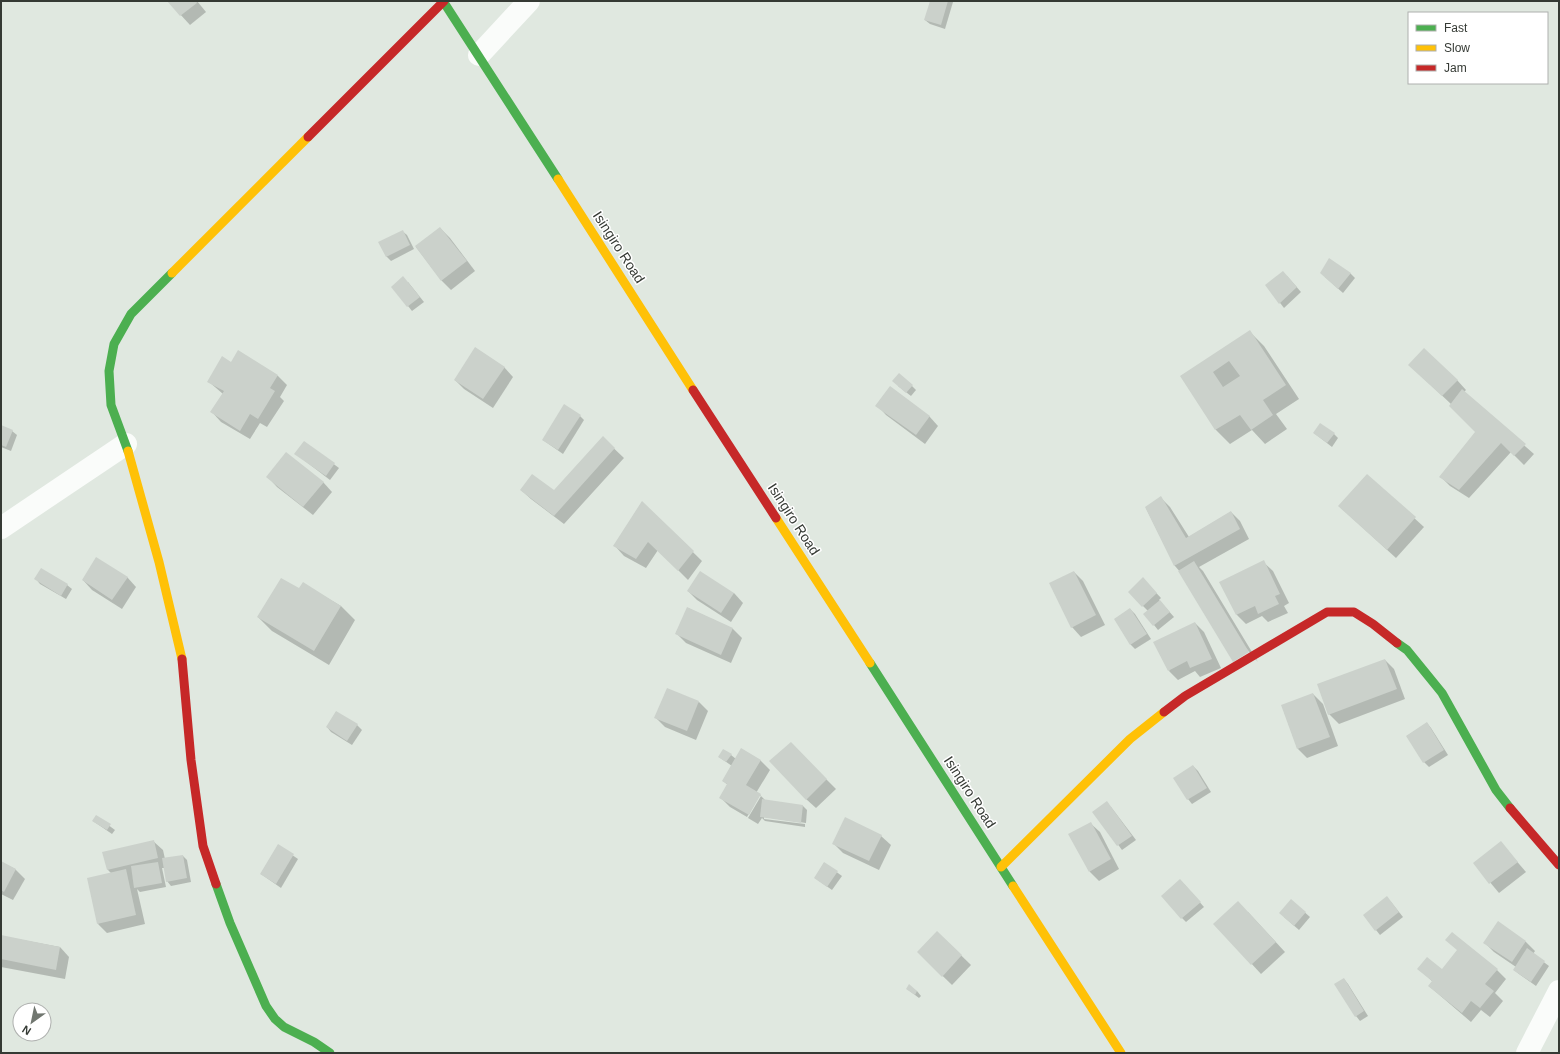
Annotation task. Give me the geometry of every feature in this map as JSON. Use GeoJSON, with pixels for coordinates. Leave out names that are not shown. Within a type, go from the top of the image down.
{"type":"FeatureCollection","features":[{"type":"Feature","properties":{"kind":"street"},"geometry":{"type":"LineString","coordinates":[[330,1053],[314,1042],[284,1027],[275,1019],[266,1006],[230,923],[203,846],[191,760],[182,664],[159,562],[126,444],[111,405],[109,371],[114,344],[131,314],[444,1]]}},
{"type":"Feature","properties":{"kind":"street","name":"Isingiro Road"},"geometry":{"type":"LineString","coordinates":[[444,1],[1121,1053]]}},
{"type":"Feature","properties":{"kind":"street"},"geometry":{"type":"LineString","coordinates":[[479,56],[529,1]]}},
{"type":"Feature","properties":{"kind":"street"},"geometry":{"type":"LineString","coordinates":[[1,528],[126,444]]}},
{"type":"Feature","properties":{"kind":"street"},"geometry":{"type":"LineString","coordinates":[[1001,867],[1130,739],[1185,696],[1327,612],[1354,612],[1374,624],[1407,650],[1442,693],[1496,790],[1539,844],[1559,865]]}},
{"type":"Feature","properties":{"kind":"street"},"geometry":{"type":"LineString","coordinates":[[1527,1053],[1559,991]]}},
{"type":"Feature","properties":{"kind":"building"},"geometry":{"type":"Polygon","coordinates":[[[167,1],[196,1],[197,3],[180,16],[167,1]]]}},
{"type":"Feature","properties":{"kind":"building"},"geometry":{"type":"Polygon","coordinates":[[[930,1],[948,1],[941,25],[924,20],[930,1]]]}},
{"type":"Feature","properties":{"kind":"building"},"geometry":{"type":"Polygon","coordinates":[[[440,227],[467,261],[441,281],[415,246],[440,227]]]}},
{"type":"Feature","properties":{"kind":"building"},"geometry":{"type":"Polygon","coordinates":[[[403,230],[410,245],[386,257],[378,242],[403,230]]]}},
{"type":"Feature","properties":{"kind":"building"},"geometry":{"type":"Polygon","coordinates":[[[1329,258],[1351,273],[1338,289],[1320,273],[1329,258]]]}},
{"type":"Feature","properties":{"kind":"building"},"geometry":{"type":"Polygon","coordinates":[[[1283,271],[1297,287],[1279,304],[1265,285],[1283,271]]]}},
{"type":"Feature","properties":{"kind":"building"},"geometry":{"type":"Polygon","coordinates":[[[403,276],[420,297],[407,307],[391,287],[403,276]]]}},
{"type":"Feature","properties":{"kind":"building"},"geometry":{"type":"Polygon","coordinates":[[[1250,330],[1286,385],[1263,400],[1273,415],[1251,430],[1240,415],[1215,430],[1180,376],[1250,330]],[[1229,361],[1213,372],[1223,387],[1240,376],[1229,361]]]}},
{"type":"Feature","properties":{"kind":"building"},"geometry":{"type":"Polygon","coordinates":[[[475,347],[505,367],[483,399],[454,380],[475,347]]]}},
{"type":"Feature","properties":{"kind":"building"},"geometry":{"type":"Polygon","coordinates":[[[1424,348],[1458,380],[1442,396],[1408,365],[1424,348]]]}},
{"type":"Feature","properties":{"kind":"building"},"geometry":{"type":"Polygon","coordinates":[[[238,350],[278,375],[270,388],[275,391],[258,419],[250,414],[240,431],[210,412],[224,391],[207,382],[222,356],[231,362],[238,350]]]}},
{"type":"Feature","properties":{"kind":"building"},"geometry":{"type":"Polygon","coordinates":[[[899,373],[913,385],[906,393],[892,381],[899,373]]]}},
{"type":"Feature","properties":{"kind":"building"},"geometry":{"type":"Polygon","coordinates":[[[890,386],[930,416],[916,435],[875,406],[890,386]]]}},
{"type":"Feature","properties":{"kind":"building"},"geometry":{"type":"Polygon","coordinates":[[[1462,389],[1526,444],[1514,456],[1501,443],[1459,490],[1439,477],[1475,432],[1449,406],[1462,389]]]}},
{"type":"Feature","properties":{"kind":"building"},"geometry":{"type":"Polygon","coordinates":[[[564,404],[581,415],[558,450],[542,440],[564,404]]]}},
{"type":"Feature","properties":{"kind":"building"},"geometry":{"type":"Polygon","coordinates":[[[1320,423],[1335,433],[1327,443],[1313,433],[1320,423]]]}},
{"type":"Feature","properties":{"kind":"building"},"geometry":{"type":"Polygon","coordinates":[[[1,425],[13,430],[6,447],[1,445],[1,425]]]}},
{"type":"Feature","properties":{"kind":"building"},"geometry":{"type":"Polygon","coordinates":[[[603,436],[615,448],[554,516],[520,490],[532,474],[554,490],[603,436]]]}},
{"type":"Feature","properties":{"kind":"building"},"geometry":{"type":"Polygon","coordinates":[[[304,441],[335,463],[326,476],[294,454],[304,441]]]}},
{"type":"Feature","properties":{"kind":"building"},"geometry":{"type":"Polygon","coordinates":[[[286,452],[324,482],[303,507],[266,477],[286,452]]]}},
{"type":"Feature","properties":{"kind":"building"},"geometry":{"type":"Polygon","coordinates":[[[1367,474],[1416,517],[1387,550],[1338,506],[1367,474]]]}},
{"type":"Feature","properties":{"kind":"building"},"geometry":{"type":"Polygon","coordinates":[[[1161,496],[1186,538],[1231,511],[1240,529],[1174,566],[1145,507],[1161,496]]]}},
{"type":"Feature","properties":{"kind":"building"},"geometry":{"type":"Polygon","coordinates":[[[642,501],[694,551],[678,571],[648,542],[636,559],[613,546],[642,501]]]}},
{"type":"Feature","properties":{"kind":"building"},"geometry":{"type":"Polygon","coordinates":[[[96,557],[128,577],[112,600],[82,580],[96,557]]]}},
{"type":"Feature","properties":{"kind":"building"},"geometry":{"type":"Polygon","coordinates":[[[1264,560],[1280,594],[1275,596],[1279,604],[1258,614],[1255,606],[1236,615],[1219,582],[1264,560]]]}},
{"type":"Feature","properties":{"kind":"building"},"geometry":{"type":"Polygon","coordinates":[[[1194,561],[1249,652],[1233,662],[1178,571],[1194,561]]]}},
{"type":"Feature","properties":{"kind":"building"},"geometry":{"type":"Polygon","coordinates":[[[41,568],[68,584],[61,596],[34,579],[41,568]]]}},
{"type":"Feature","properties":{"kind":"building"},"geometry":{"type":"Polygon","coordinates":[[[700,571],[734,593],[721,613],[687,591],[700,571]]]}},
{"type":"Feature","properties":{"kind":"building"},"geometry":{"type":"Polygon","coordinates":[[[1074,571],[1096,615],[1071,628],[1049,583],[1074,571]]]}},
{"type":"Feature","properties":{"kind":"building"},"geometry":{"type":"Polygon","coordinates":[[[1143,577],[1157,593],[1142,607],[1128,592],[1143,577]]]}},
{"type":"Feature","properties":{"kind":"building"},"geometry":{"type":"Polygon","coordinates":[[[281,578],[299,588],[303,582],[341,606],[314,651],[257,617],[281,578]]]}},
{"type":"Feature","properties":{"kind":"building"},"geometry":{"type":"Polygon","coordinates":[[[1160,600],[1170,612],[1153,626],[1143,614],[1160,600]]]}},
{"type":"Feature","properties":{"kind":"building"},"geometry":{"type":"Polygon","coordinates":[[[687,607],[733,628],[721,655],[675,634],[687,607]]]}},
{"type":"Feature","properties":{"kind":"building"},"geometry":{"type":"Polygon","coordinates":[[[1130,608],[1147,634],[1130,645],[1114,619],[1130,608]]]}},
{"type":"Feature","properties":{"kind":"building"},"geometry":{"type":"Polygon","coordinates":[[[1195,622],[1212,659],[1190,668],[1187,661],[1168,671],[1153,642],[1195,622]]]}},
{"type":"Feature","properties":{"kind":"building"},"geometry":{"type":"Polygon","coordinates":[[[1385,659],[1397,689],[1328,715],[1317,684],[1385,659]]]}},
{"type":"Feature","properties":{"kind":"building"},"geometry":{"type":"Polygon","coordinates":[[[667,688],[699,701],[687,731],[654,718],[667,688]]]}},
{"type":"Feature","properties":{"kind":"building"},"geometry":{"type":"Polygon","coordinates":[[[1313,693],[1330,737],[1297,749],[1281,705],[1313,693]]]}},
{"type":"Feature","properties":{"kind":"building"},"geometry":{"type":"Polygon","coordinates":[[[336,711],[358,724],[347,741],[326,727],[336,711]]]}},
{"type":"Feature","properties":{"kind":"building"},"geometry":{"type":"Polygon","coordinates":[[[1427,722],[1444,750],[1423,763],[1406,736],[1427,722]]]}},
{"type":"Feature","properties":{"kind":"building"},"geometry":{"type":"Polygon","coordinates":[[[791,742],[827,779],[806,800],[769,761],[791,742]]]}},
{"type":"Feature","properties":{"kind":"building"},"geometry":{"type":"Polygon","coordinates":[[[741,748],[761,760],[746,785],[761,794],[749,815],[719,798],[727,784],[722,781],[741,748]]]}},
{"type":"Feature","properties":{"kind":"building"},"geometry":{"type":"Polygon","coordinates":[[[723,749],[732,754],[726,762],[718,757],[723,749]]]}},
{"type":"Feature","properties":{"kind":"building"},"geometry":{"type":"Polygon","coordinates":[[[1193,765],[1207,788],[1187,800],[1173,778],[1193,765]]]}},
{"type":"Feature","properties":{"kind":"building"},"geometry":{"type":"Polygon","coordinates":[[[762,799],[803,805],[801,823],[760,817],[762,799]]]}},
{"type":"Feature","properties":{"kind":"building"},"geometry":{"type":"Polygon","coordinates":[[[1107,801],[1132,836],[1117,846],[1092,812],[1107,801]]]}},
{"type":"Feature","properties":{"kind":"building"},"geometry":{"type":"Polygon","coordinates":[[[96,815],[111,824],[107,830],[92,821],[96,815]]]}},
{"type":"Feature","properties":{"kind":"building"},"geometry":{"type":"Polygon","coordinates":[[[845,817],[882,835],[869,861],[832,844],[845,817]]]}},
{"type":"Feature","properties":{"kind":"building"},"geometry":{"type":"Polygon","coordinates":[[[1091,822],[1111,859],[1089,872],[1068,834],[1091,822]]]}},
{"type":"Feature","properties":{"kind":"building"},"geometry":{"type":"Polygon","coordinates":[[[154,840],[158,858],[107,870],[102,852],[154,840]]]}},
{"type":"Feature","properties":{"kind":"building"},"geometry":{"type":"Polygon","coordinates":[[[1501,841],[1518,862],[1489,884],[1473,863],[1501,841]]]}},
{"type":"Feature","properties":{"kind":"building"},"geometry":{"type":"Polygon","coordinates":[[[278,844],[294,854],[276,884],[260,874],[278,844]]]}},
{"type":"Feature","properties":{"kind":"building"},"geometry":{"type":"Polygon","coordinates":[[[183,855],[187,878],[166,882],[162,858],[183,855]]]}},
{"type":"Feature","properties":{"kind":"building"},"geometry":{"type":"Polygon","coordinates":[[[1,861],[16,869],[4,892],[1,890],[1,861]]]}},
{"type":"Feature","properties":{"kind":"building"},"geometry":{"type":"Polygon","coordinates":[[[158,862],[162,883],[134,888],[131,866],[158,862]]]}},
{"type":"Feature","properties":{"kind":"building"},"geometry":{"type":"Polygon","coordinates":[[[824,862],[838,871],[827,887],[814,878],[824,862]]]}},
{"type":"Feature","properties":{"kind":"building"},"geometry":{"type":"Polygon","coordinates":[[[126,869],[136,915],[97,924],[87,878],[126,869]]]}},
{"type":"Feature","properties":{"kind":"building"},"geometry":{"type":"Polygon","coordinates":[[[1180,879],[1201,902],[1181,919],[1161,896],[1180,879]]]}},
{"type":"Feature","properties":{"kind":"building"},"geometry":{"type":"Polygon","coordinates":[[[1387,896],[1399,912],[1375,931],[1363,915],[1387,896]]]}},
{"type":"Feature","properties":{"kind":"building"},"geometry":{"type":"Polygon","coordinates":[[[1291,899],[1306,912],[1294,926],[1279,913],[1291,899]]]}},
{"type":"Feature","properties":{"kind":"building"},"geometry":{"type":"Polygon","coordinates":[[[1238,901],[1276,942],[1251,965],[1213,924],[1238,901]]]}},
{"type":"Feature","properties":{"kind":"building"},"geometry":{"type":"Polygon","coordinates":[[[1498,921],[1526,941],[1512,962],[1483,943],[1498,921]]]}},
{"type":"Feature","properties":{"kind":"building"},"geometry":{"type":"Polygon","coordinates":[[[937,931],[962,955],[942,977],[917,952],[937,931]]]}},
{"type":"Feature","properties":{"kind":"building"},"geometry":{"type":"Polygon","coordinates":[[[1452,932],[1498,969],[1485,984],[1494,991],[1480,1008],[1471,1001],[1462,1013],[1428,986],[1432,981],[1417,969],[1427,957],[1442,969],[1457,950],[1445,940],[1452,932]]]}},
{"type":"Feature","properties":{"kind":"building"},"geometry":{"type":"Polygon","coordinates":[[[1,935],[60,947],[56,970],[1,959],[1,935]]]}},
{"type":"Feature","properties":{"kind":"building"},"geometry":{"type":"Polygon","coordinates":[[[1527,948],[1545,961],[1531,982],[1513,970],[1527,948]]]}},
{"type":"Feature","properties":{"kind":"building"},"geometry":{"type":"Polygon","coordinates":[[[1344,978],[1364,1011],[1355,1017],[1334,984],[1344,978]]]}},
{"type":"Feature","properties":{"kind":"building"},"geometry":{"type":"Polygon","coordinates":[[[909,984],[917,991],[915,995],[906,989],[909,984]]]}},
{"type":"Feature","properties":{"kind":"traffic: fast"},"geometry":{"type":"LineString","coordinates":[[443,1],[558,179]]}},
{"type":"Feature","properties":{"kind":"traffic: fast"},"geometry":{"type":"LineString","coordinates":[[128,451],[111,405],[109,371],[114,344],[131,314],[172,273]]}},
{"type":"Feature","properties":{"kind":"traffic: fast"},"geometry":{"type":"LineString","coordinates":[[1397,643],[1407,650],[1442,693],[1496,790],[1510,808]]}},
{"type":"Feature","properties":{"kind":"traffic: fast"},"geometry":{"type":"LineString","coordinates":[[870,663],[1013,886]]}},
{"type":"Feature","properties":{"kind":"traffic: fast"},"geometry":{"type":"LineString","coordinates":[[216,884],[230,923],[266,1006],[275,1019],[284,1027],[314,1042],[330,1053]]}},
{"type":"Feature","properties":{"kind":"traffic: slow"},"geometry":{"type":"LineString","coordinates":[[172,273],[308,137]]}},
{"type":"Feature","properties":{"kind":"traffic: slow"},"geometry":{"type":"LineString","coordinates":[[558,179],[693,390]]}},
{"type":"Feature","properties":{"kind":"traffic: slow"},"geometry":{"type":"LineString","coordinates":[[128,451],[159,562],[182,659]]}},
{"type":"Feature","properties":{"kind":"traffic: slow"},"geometry":{"type":"LineString","coordinates":[[776,518],[870,663]]}},
{"type":"Feature","properties":{"kind":"traffic: slow"},"geometry":{"type":"LineString","coordinates":[[1001,867],[1130,739],[1164,712]]}},
{"type":"Feature","properties":{"kind":"traffic: slow"},"geometry":{"type":"LineString","coordinates":[[1013,886],[1121,1053]]}},
{"type":"Feature","properties":{"kind":"traffic: jam"},"geometry":{"type":"LineString","coordinates":[[308,137],[444,1]]}},
{"type":"Feature","properties":{"kind":"traffic: jam"},"geometry":{"type":"LineString","coordinates":[[693,390],[776,518]]}},
{"type":"Feature","properties":{"kind":"traffic: jam"},"geometry":{"type":"LineString","coordinates":[[1164,712],[1185,696],[1327,612],[1354,612],[1373,624],[1397,643]]}},
{"type":"Feature","properties":{"kind":"traffic: jam"},"geometry":{"type":"LineString","coordinates":[[182,659],[191,760],[203,846],[216,884]]}},
{"type":"Feature","properties":{"kind":"traffic: jam"},"geometry":{"type":"LineString","coordinates":[[1510,808],[1559,865]]}}]}
